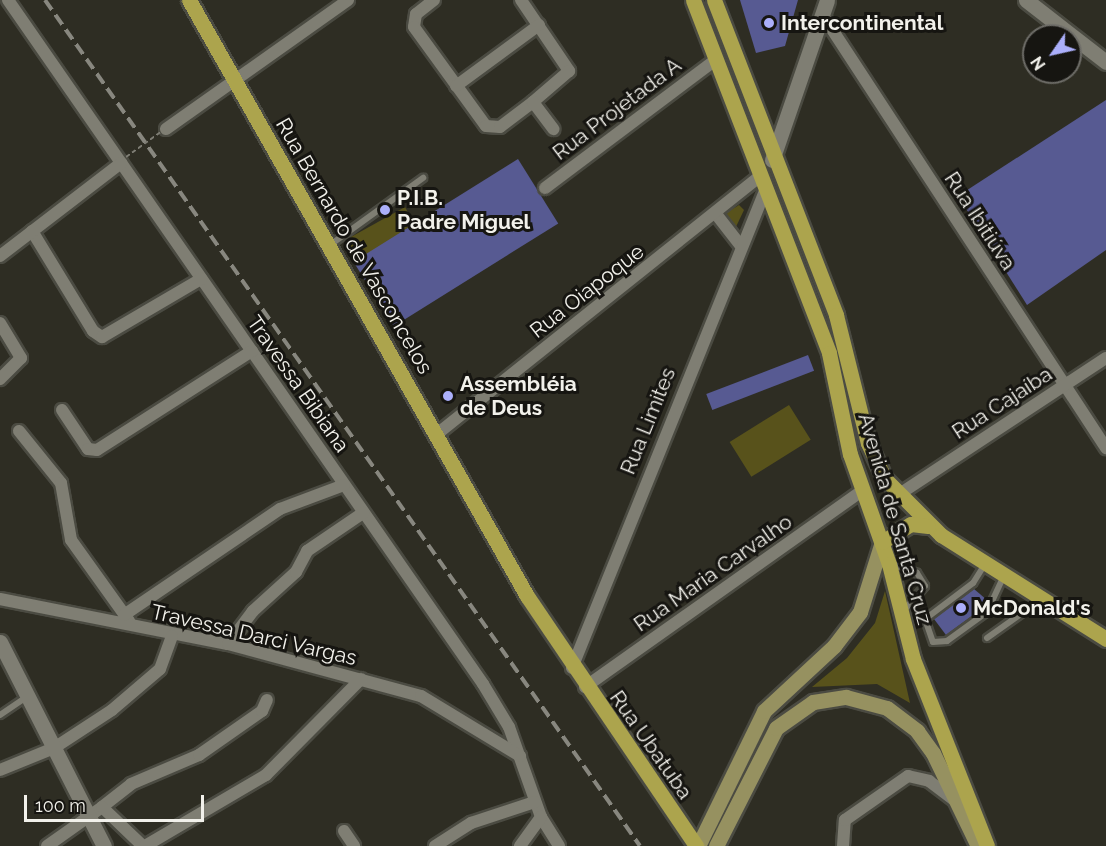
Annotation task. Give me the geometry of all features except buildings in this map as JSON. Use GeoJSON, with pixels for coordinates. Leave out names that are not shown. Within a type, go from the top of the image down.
{"type":"FeatureCollection","features":[{"type":"Feature","properties":{"kind":"main road","name":"Rua Bernardo de Vasconcelos"},"geometry":{"type":"LineString","coordinates":[[189,0],[572,668]]}},
{"type":"Feature","properties":{"kind":"main road","name":"Avenida de Santa Cruz"},"geometry":{"type":"LineString","coordinates":[[693,0],[713,62],[829,353],[863,490],[889,564],[901,614],[934,718],[987,846]]}},
{"type":"Feature","properties":{"kind":"main road","name":"Avenida de Santa Cruz"},"geometry":{"type":"LineString","coordinates":[[714,0],[772,160],[836,315],[875,463],[898,495],[928,526],[1106,639]]}},
{"type":"Feature","properties":{"kind":"main road"},"geometry":{"type":"LineString","coordinates":[[697,846],[753,728],[780,693],[848,631],[882,542],[911,524],[928,526]]}},
{"type":"Feature","properties":{"kind":"main road","name":"Rua Ubatuba"},"geometry":{"type":"LineString","coordinates":[[572,668],[697,846]]}},
{"type":"Feature","properties":{"kind":"main road"},"geometry":{"type":"LineString","coordinates":[[716,846],[762,749],[795,713],[813,702],[846,697],[887,708],[926,742],[978,846]]}},
{"type":"Feature","properties":{"kind":"street","name":"Travessa Bibiana"},"geometry":{"type":"LineString","coordinates":[[8,0],[123,160],[201,279],[483,684],[520,756],[541,818],[559,846]]}},
{"type":"Feature","properties":{"kind":"street"},"geometry":{"type":"LineString","coordinates":[[164,130],[236,84],[348,0]]}},
{"type":"Feature","properties":{"kind":"street"},"geometry":{"type":"LineString","coordinates":[[434,0],[416,14],[414,27],[456,86],[492,129],[533,102],[569,71],[521,0]]}},
{"type":"Feature","properties":{"kind":"street"},"geometry":{"type":"LineString","coordinates":[[1029,1],[1106,62]]}},
{"type":"Feature","properties":{"kind":"street"},"geometry":{"type":"LineString","coordinates":[[772,160],[825,7]]}},
{"type":"Feature","properties":{"kind":"street","name":"Rua Ibitiúva"},"geometry":{"type":"LineString","coordinates":[[825,7],[1106,448]]}},
{"type":"Feature","properties":{"kind":"street"},"geometry":{"type":"LineString","coordinates":[[456,86],[539,25]]}},
{"type":"Feature","properties":{"kind":"street","name":"Rua Projetada A"},"geometry":{"type":"LineString","coordinates":[[545,188],[713,62]]}},
{"type":"Feature","properties":{"kind":"street"},"geometry":{"type":"LineString","coordinates":[[533,102],[553,129]]}},
{"type":"Feature","properties":{"kind":"street"},"geometry":{"type":"LineString","coordinates":[[0,255],[123,160]]}},
{"type":"Feature","properties":{"kind":"street","name":"Rua Oiapoque"},"geometry":{"type":"LineString","coordinates":[[437,434],[716,214],[762,184]]}},
{"type":"Feature","properties":{"kind":"street","name":"Rua Limites"},"geometry":{"type":"LineString","coordinates":[[572,668],[740,245],[762,184]]}},
{"type":"Feature","properties":{"kind":"street"},"geometry":{"type":"LineString","coordinates":[[716,214],[740,245]]}},
{"type":"Feature","properties":{"kind":"street"},"geometry":{"type":"LineString","coordinates":[[32,231],[93,331],[102,337],[201,279]]}},
{"type":"Feature","properties":{"kind":"street"},"geometry":{"type":"LineString","coordinates":[[0,323],[21,358],[0,379]]}},
{"type":"Feature","properties":{"kind":"street"},"geometry":{"type":"LineString","coordinates":[[62,410],[92,451],[252,351]]}},
{"type":"Feature","properties":{"kind":"street","name":"Rua Cajaíba"},"geometry":{"type":"LineString","coordinates":[[898,495],[1106,358]]}},
{"type":"Feature","properties":{"kind":"street"},"geometry":{"type":"LineString","coordinates":[[19,431],[61,483],[71,540],[133,627]]}},
{"type":"Feature","properties":{"kind":"street"},"geometry":{"type":"LineString","coordinates":[[915,514],[919,480]]}},
{"type":"Feature","properties":{"kind":"street"},"geometry":{"type":"LineString","coordinates":[[124,615],[271,514],[344,485]]}},
{"type":"Feature","properties":{"kind":"street","name":"Rua Maria Carvalho"},"geometry":{"type":"LineString","coordinates":[[585,687],[863,490]]}},
{"type":"Feature","properties":{"kind":"street"},"geometry":{"type":"LineString","coordinates":[[228,644],[253,611],[296,572],[307,551],[363,513]]}},
{"type":"Feature","properties":{"kind":"street","name":"Travessa Darci Vargas"},"geometry":{"type":"LineString","coordinates":[[0,599],[172,636],[228,644],[362,679],[443,705],[520,756]]}},
{"type":"Feature","properties":{"kind":"street"},"geometry":{"type":"LineString","coordinates":[[0,770],[54,748],[148,681],[160,669],[172,636]]}},
{"type":"Feature","properties":{"kind":"street"},"geometry":{"type":"LineString","coordinates":[[0,642],[104,846]]}},
{"type":"Feature","properties":{"kind":"street"},"geometry":{"type":"LineString","coordinates":[[102,807],[144,846],[266,775],[362,679]]}},
{"type":"Feature","properties":{"kind":"street"},"geometry":{"type":"LineString","coordinates":[[47,846],[90,819],[131,784],[199,755],[262,711],[267,700]]}},
{"type":"Feature","properties":{"kind":"street"},"geometry":{"type":"LineString","coordinates":[[843,846],[845,820],[908,776],[929,781],[954,800]]}},
{"type":"Feature","properties":{"kind":"street"},"geometry":{"type":"LineString","coordinates":[[435,846],[479,820],[535,802]]}},
{"type":"Feature","properties":{"kind":"street"},"geometry":{"type":"LineString","coordinates":[[520,846],[541,818]]}},
{"type":"Feature","properties":{"kind":"street"},"geometry":{"type":"LineString","coordinates":[[344,831],[354,846]]}},
{"type":"Feature","properties":{"kind":"lane"},"geometry":{"type":"LineString","coordinates":[[329,246],[423,178]]}},
{"type":"Feature","properties":{"kind":"lane"},"geometry":{"type":"LineString","coordinates":[[889,564],[917,573],[925,586],[901,614]]}},
{"type":"Feature","properties":{"kind":"lane"},"geometry":{"type":"LineString","coordinates":[[986,564],[973,583],[925,619],[933,642],[947,641],[987,612],[1004,575]]}},
{"type":"Feature","properties":{"kind":"lane"},"geometry":{"type":"LineString","coordinates":[[987,638],[1042,599]]}},
{"type":"Feature","properties":{"kind":"lane"},"geometry":{"type":"LineString","coordinates":[[0,715],[28,696]]}},
{"type":"Feature","properties":{"kind":"path"},"geometry":{"type":"LineString","coordinates":[[123,160],[164,130]]}},
{"type":"Feature","properties":{"kind":"shaded area"},"geometry":{"type":"Polygon","coordinates":[[[739,205],[744,210],[734,231],[721,216],[739,205]]]}},
{"type":"Feature","properties":{"kind":"shaded area"},"geometry":{"type":"Polygon","coordinates":[[[405,207],[419,232],[360,265],[346,240],[405,207]]]}},
{"type":"Feature","properties":{"kind":"shaded area"},"geometry":{"type":"Polygon","coordinates":[[[789,405],[811,440],[751,477],[730,442],[789,405]]]}},
{"type":"Feature","properties":{"kind":"shaded area"},"geometry":{"type":"Polygon","coordinates":[[[885,591],[910,703],[877,684],[812,687],[847,658],[875,623],[885,591]]]}},
{"type":"Feature","properties":{"kind":"railway"},"geometry":{"type":"LineString","coordinates":[[45,0],[640,846]]}},
{"type":"Feature","properties":{"kind":"place","name":"Intercontinental"},"geometry":{"type":"Point","coordinates":[769,23]}},
{"type":"Feature","properties":{"kind":"place","name":"P.I.B. Padre Miguel"},"geometry":{"type":"Point","coordinates":[385,210]}},
{"type":"Feature","properties":{"kind":"place","name":"Assembléia de Deus"},"geometry":{"type":"Point","coordinates":[448,396]}},
{"type":"Feature","properties":{"kind":"place","name":"McDonald's"},"geometry":{"type":"Point","coordinates":[961,608]}}]}
